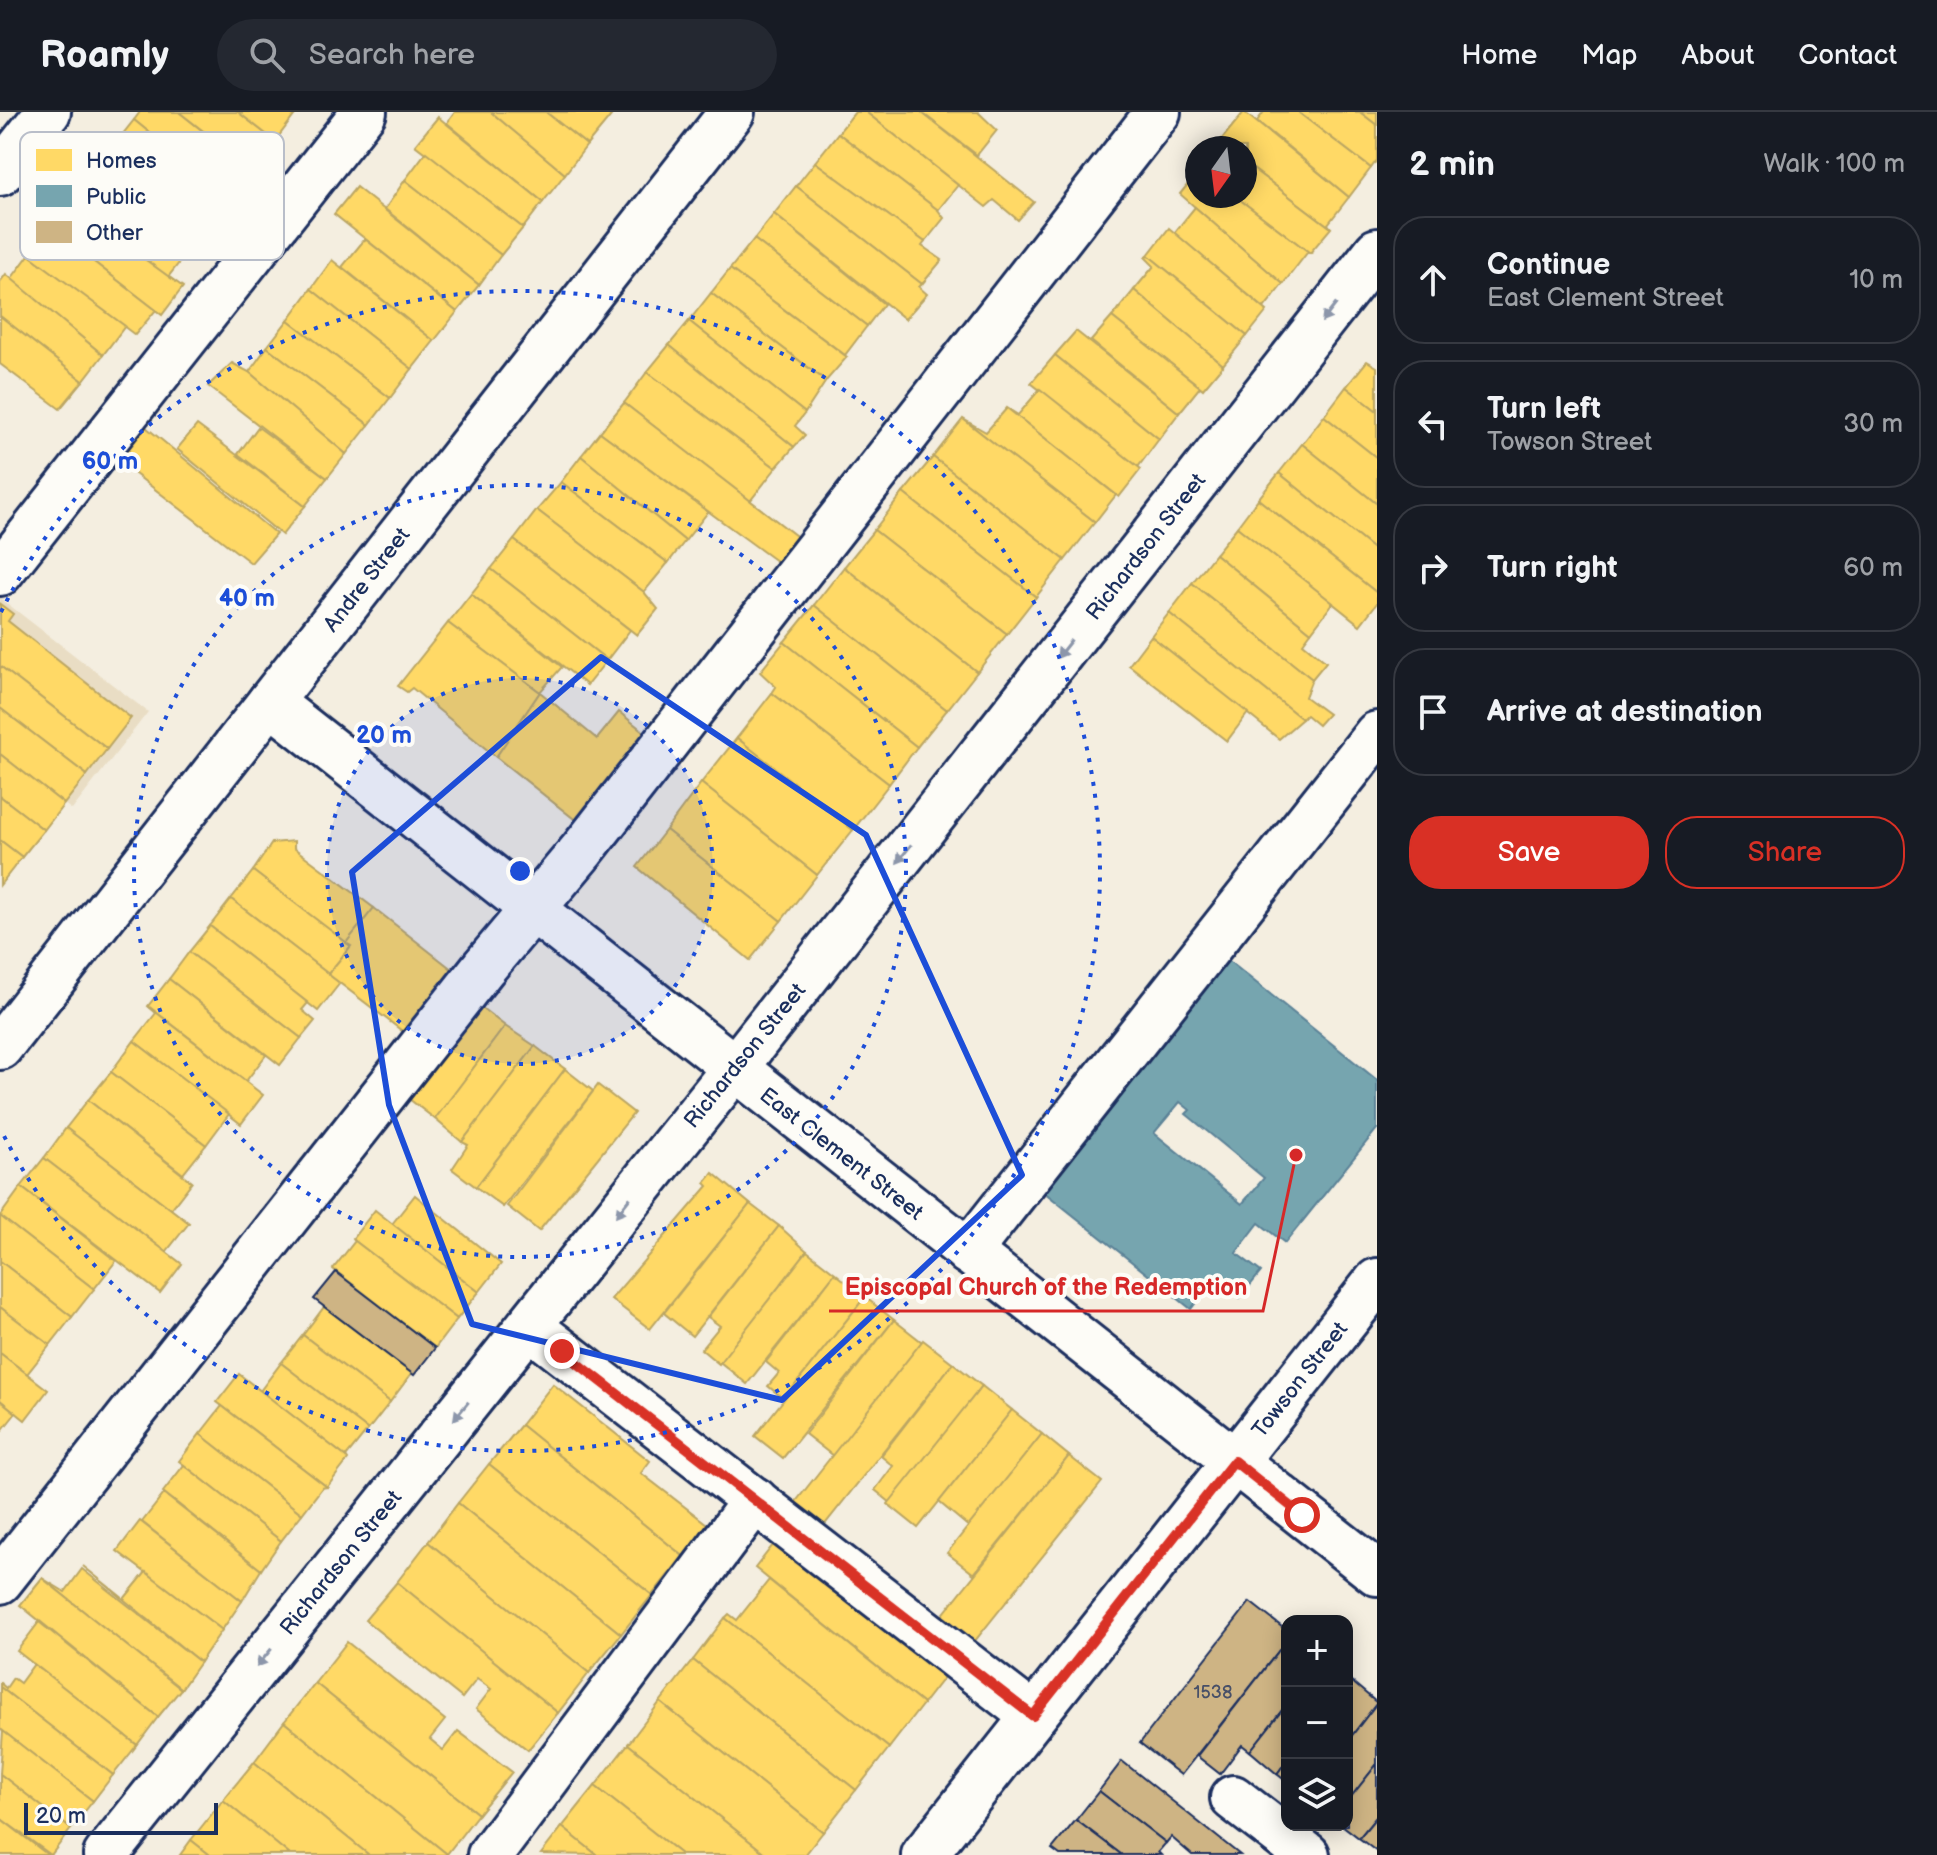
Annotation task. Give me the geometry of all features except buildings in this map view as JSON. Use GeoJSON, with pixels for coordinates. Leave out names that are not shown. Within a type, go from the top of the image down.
{"type":"FeatureCollection","features":[{"type":"Feature","properties":{"kind":"street"},"geometry":{"type":"LineString","coordinates":[[32,132],[48,112]]}},
{"type":"Feature","properties":{"kind":"street"},"geometry":{"type":"LineString","coordinates":[[284,213],[364,112]]}},
{"type":"Feature","properties":{"kind":"street","name":"Andre Street"},"geometry":{"type":"LineString","coordinates":[[0,1047],[732,112]]}},
{"type":"Feature","properties":{"kind":"street"},"geometry":{"type":"LineString","coordinates":[[0,1581],[1158,112]]}},
{"type":"Feature","properties":{"kind":"street"},"geometry":{"type":"LineString","coordinates":[[0,173],[20,148]]}},
{"type":"Feature","properties":{"kind":"street","name":"Richardson Street"},"geometry":{"type":"LineString","coordinates":[[106,1855],[734,1069],[1377,251]]}},
{"type":"Feature","properties":{"kind":"street"},"geometry":{"type":"LineString","coordinates":[[0,573],[247,260]]}},
{"type":"Feature","properties":{"kind":"street","name":"East Clement Street"},"geometry":{"type":"LineString","coordinates":[[270,702],[1377,1573]]}},
{"type":"Feature","properties":{"kind":"street"},"geometry":{"type":"LineString","coordinates":[[968,1252],[1377,734]]}},
{"type":"Feature","properties":{"kind":"street","name":"Towson Street"},"geometry":{"type":"LineString","coordinates":[[924,1855],[1377,1281]]}},
{"type":"Feature","properties":{"kind":"street"},"geometry":{"type":"LineString","coordinates":[[529,1326],[1033,1716]]}},
{"type":"Feature","properties":{"kind":"street"},"geometry":{"type":"LineString","coordinates":[[490,1855],[755,1500]]}},
{"type":"Feature","properties":{"kind":"street"},"geometry":{"type":"LineString","coordinates":[[1233,1798],[1307,1855]]}},
{"type":"Feature","properties":{"kind":"highlighted area"},"geometry":{"type":"Polygon","coordinates":[[[601,657],[866,835],[1022,1175],[782,1400],[472,1324],[389,1105],[352,872],[601,657]]]}},
{"type":"Feature","properties":{"kind":"shaded area"},"geometry":{"type":"Polygon","coordinates":[[[0,598],[148,712],[72,810],[0,754],[0,598]]]}},
{"type":"Feature","properties":{"kind":"place","name":"Episcopal Church of the Redemption"},"geometry":{"type":"Point","coordinates":[1296,1155]}},
{"type":"Feature","properties":{"kind":"route"},"geometry":{"type":"LineString","coordinates":[[562,1351],[1033,1716],[1234,1461],[1302,1515]]}}]}
